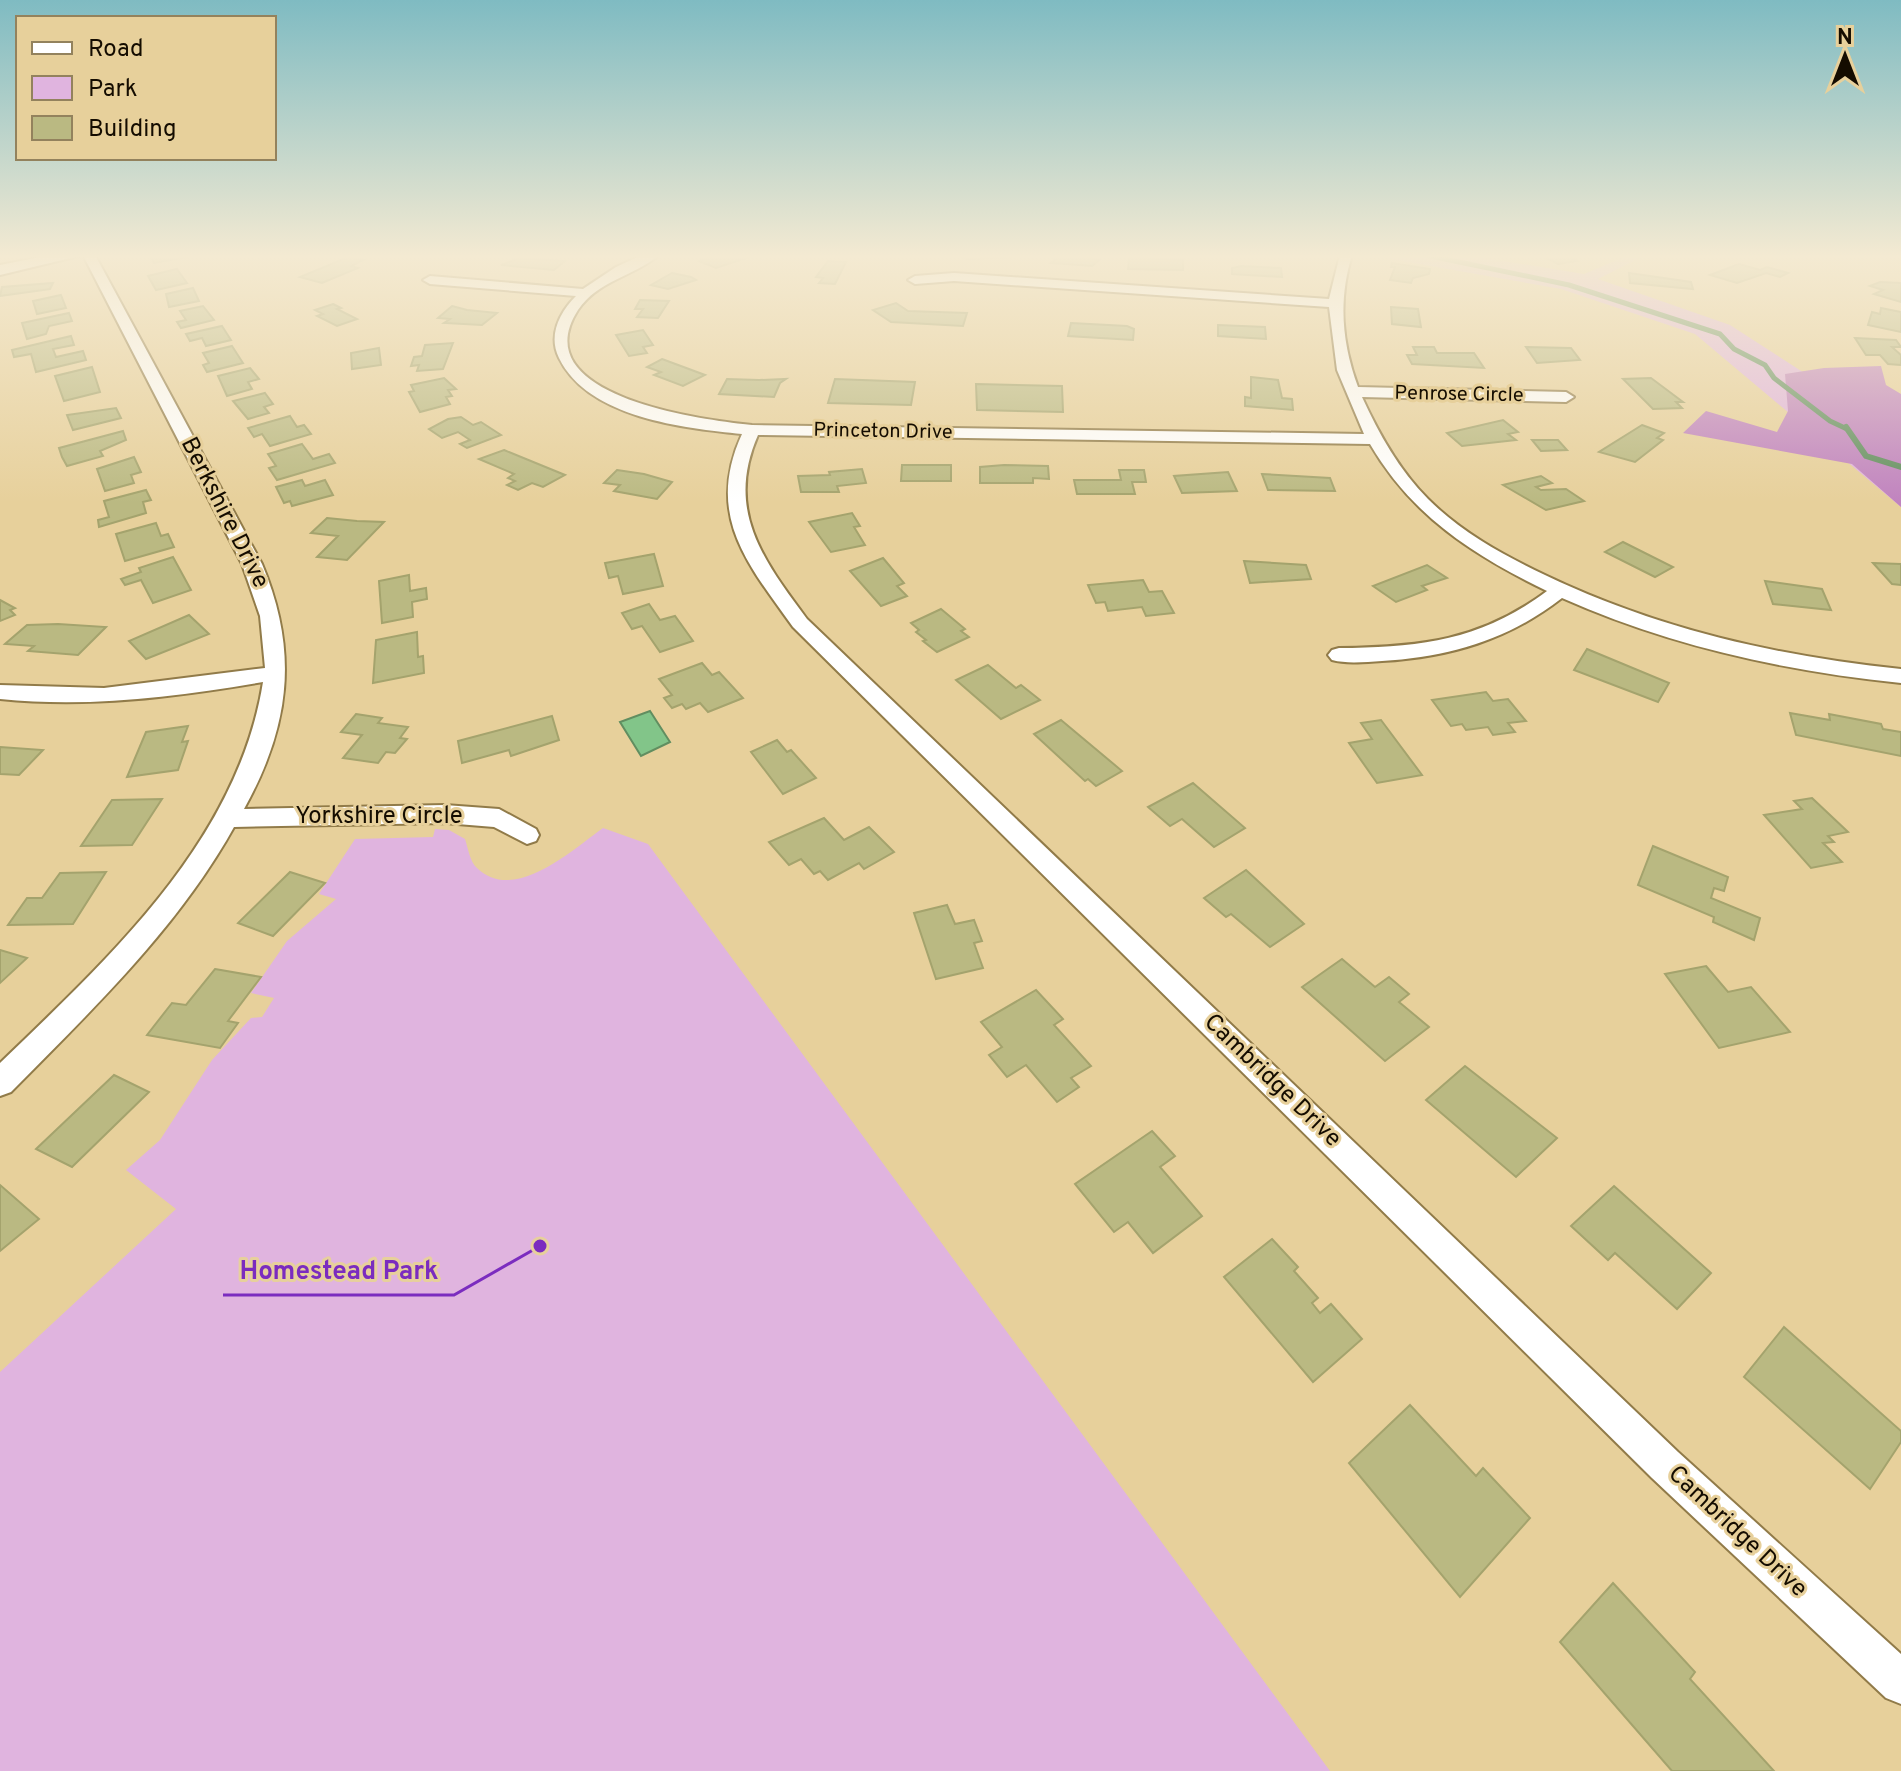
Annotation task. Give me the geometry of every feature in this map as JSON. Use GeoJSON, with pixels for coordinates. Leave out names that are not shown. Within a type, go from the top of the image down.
{"type":"FeatureCollection","features":[{"type":"Feature","properties":{"kind":"street","name":"Berkshire Drive"},"geometry":{"type":"LineString","coordinates":[[0,1083],[91,994],[154,922],[226,818],[256,758],[269,716],[276,673],[270,605],[252,564],[133,338]]}},
{"type":"Feature","properties":{"kind":"street","name":"Princeton Drive"},"geometry":{"type":"LineString","coordinates":[[561,338],[564,354],[577,375],[609,398],[650,414],[752,430],[1374,439]]}},
{"type":"Feature","properties":{"kind":"street"},"geometry":{"type":"LineString","coordinates":[[1339,338],[1345,378],[1374,439],[1423,503],[1485,552],[1560,590],[1661,630],[1809,665],[1901,676]]}},
{"type":"Feature","properties":{"kind":"street","name":"Penrose Circle"},"geometry":{"type":"LineString","coordinates":[[1352,392],[1566,397]]}},
{"type":"Feature","properties":{"kind":"street","name":"Cambridge Drive"},"geometry":{"type":"LineString","coordinates":[[752,430],[736,469],[739,520],[749,552],[800,623],[1665,1465],[1901,1683]]}},
{"type":"Feature","properties":{"kind":"street"},"geometry":{"type":"LineString","coordinates":[[1339,655],[1394,655],[1491,636],[1530,616],[1560,590]]}},
{"type":"Feature","properties":{"kind":"street"},"geometry":{"type":"LineString","coordinates":[[0,692],[37,697],[122,696],[276,673]]}},
{"type":"Feature","properties":{"kind":"street","name":"Yorkshire Circle"},"geometry":{"type":"LineString","coordinates":[[226,818],[445,814],[499,818],[527,835]]}},
{"type":"Feature","properties":{"kind":"green space"},"geometry":{"type":"Polygon","coordinates":[[[1699,338],[1750,338],[1891,429],[1901,507],[1699,338]]]}},
{"type":"Feature","properties":{"kind":"green space"},"geometry":{"type":"Polygon","coordinates":[[[603,828],[648,844],[1330,1771],[0,1771],[0,1372],[176,1209],[126,1170],[160,1140],[212,1060],[251,1018],[262,1017],[274,998],[251,993],[287,941],[336,899],[319,894],[355,839],[433,837],[435,829],[449,830],[465,839],[477,868],[492,878],[508,880],[542,870],[603,828]]]}},
{"type":"Feature","properties":{"kind":"shaded area"},"geometry":{"type":"Polygon","coordinates":[[[1881,366],[1886,385],[1901,394],[1901,507],[1852,464],[1683,433],[1706,411],[1777,432],[1788,411],[1785,374],[1824,368],[1881,366]]]}},
{"type":"Feature","properties":{"kind":"shaded area"},"geometry":{"type":"Polygon","coordinates":[[[650,711],[670,742],[641,756],[620,722],[650,711]]]}},
{"type":"Feature","properties":{"kind":"building"},"geometry":{"type":"Polygon","coordinates":[[[72,338],[74,345],[53,349],[56,357],[83,351],[86,360],[36,372],[31,354],[14,357],[12,350],[72,338]]]}},
{"type":"Feature","properties":{"kind":"building"},"geometry":{"type":"Polygon","coordinates":[[[188,338],[229,338],[231,340],[206,346],[202,338],[190,341],[188,338]]]}},
{"type":"Feature","properties":{"kind":"building"},"geometry":{"type":"Polygon","coordinates":[[[618,338],[648,338],[653,345],[643,347],[647,353],[629,356],[618,338]]]}},
{"type":"Feature","properties":{"kind":"building"},"geometry":{"type":"Polygon","coordinates":[[[1095,338],[1133,338],[1133,340],[1095,338]]]}},
{"type":"Feature","properties":{"kind":"building"},"geometry":{"type":"Polygon","coordinates":[[[1855,338],[1896,340],[1901,347],[1892,347],[1901,355],[1901,365],[1888,364],[1880,355],[1866,355],[1855,338]]]}},
{"type":"Feature","properties":{"kind":"building"},"geometry":{"type":"Polygon","coordinates":[[[453,343],[443,369],[417,371],[419,365],[411,366],[414,357],[422,356],[425,345],[453,343]]]}},
{"type":"Feature","properties":{"kind":"building"},"geometry":{"type":"Polygon","coordinates":[[[232,346],[243,363],[207,372],[203,365],[209,363],[203,353],[232,346]]]}},
{"type":"Feature","properties":{"kind":"building"},"geometry":{"type":"Polygon","coordinates":[[[1413,347],[1434,347],[1437,353],[1474,353],[1484,368],[1412,364],[1407,355],[1417,355],[1413,347]]]}},
{"type":"Feature","properties":{"kind":"building"},"geometry":{"type":"Polygon","coordinates":[[[1526,347],[1571,348],[1580,360],[1537,363],[1526,347]]]}},
{"type":"Feature","properties":{"kind":"building"},"geometry":{"type":"Polygon","coordinates":[[[379,348],[381,365],[352,369],[351,353],[379,348]]]}},
{"type":"Feature","properties":{"kind":"building"},"geometry":{"type":"Polygon","coordinates":[[[662,359],[705,375],[683,386],[654,375],[661,372],[647,367],[662,359]]]}},
{"type":"Feature","properties":{"kind":"building"},"geometry":{"type":"Polygon","coordinates":[[[92,367],[100,392],[64,401],[55,376],[92,367]]]}},
{"type":"Feature","properties":{"kind":"building"},"geometry":{"type":"Polygon","coordinates":[[[250,368],[259,379],[248,382],[252,389],[227,396],[218,376],[250,368]]]}},
{"type":"Feature","properties":{"kind":"building"},"geometry":{"type":"Polygon","coordinates":[[[1251,377],[1278,380],[1282,398],[1292,399],[1293,410],[1245,406],[1245,397],[1251,398],[1251,377]]]}},
{"type":"Feature","properties":{"kind":"building"},"geometry":{"type":"Polygon","coordinates":[[[444,378],[456,389],[448,390],[452,396],[446,397],[450,404],[420,412],[409,392],[414,391],[411,385],[444,378]]]}},
{"type":"Feature","properties":{"kind":"building"},"geometry":{"type":"Polygon","coordinates":[[[1651,378],[1683,402],[1676,402],[1682,408],[1653,409],[1623,379],[1651,378]]]}},
{"type":"Feature","properties":{"kind":"building"},"geometry":{"type":"Polygon","coordinates":[[[727,379],[786,379],[780,383],[774,397],[719,394],[727,379]]]}},
{"type":"Feature","properties":{"kind":"building"},"geometry":{"type":"Polygon","coordinates":[[[835,379],[915,382],[911,405],[828,403],[835,379]]]}},
{"type":"Feature","properties":{"kind":"building"},"geometry":{"type":"Polygon","coordinates":[[[976,384],[1062,386],[1063,412],[977,410],[976,384]]]}},
{"type":"Feature","properties":{"kind":"building"},"geometry":{"type":"Polygon","coordinates":[[[265,393],[273,404],[264,407],[269,413],[248,419],[233,401],[265,393]]]}},
{"type":"Feature","properties":{"kind":"building"},"geometry":{"type":"Polygon","coordinates":[[[116,408],[121,418],[73,430],[67,415],[116,408]]]}},
{"type":"Feature","properties":{"kind":"building"},"geometry":{"type":"Polygon","coordinates":[[[290,416],[297,427],[304,425],[311,434],[270,446],[262,434],[254,437],[248,428],[290,416]]]}},
{"type":"Feature","properties":{"kind":"building"},"geometry":{"type":"Polygon","coordinates":[[[461,417],[473,425],[481,422],[501,435],[467,448],[460,444],[470,440],[458,432],[442,438],[429,429],[448,419],[461,417]]]}},
{"type":"Feature","properties":{"kind":"building"},"geometry":{"type":"Polygon","coordinates":[[[1503,420],[1518,432],[1508,434],[1516,440],[1462,446],[1447,433],[1503,420]]]}},
{"type":"Feature","properties":{"kind":"building"},"geometry":{"type":"Polygon","coordinates":[[[1642,425],[1664,433],[1657,438],[1663,440],[1635,462],[1599,452],[1642,425]]]}},
{"type":"Feature","properties":{"kind":"building"},"geometry":{"type":"Polygon","coordinates":[[[123,431],[126,440],[100,451],[103,456],[67,466],[62,457],[59,448],[123,431]]]}},
{"type":"Feature","properties":{"kind":"building"},"geometry":{"type":"Polygon","coordinates":[[[1532,440],[1558,440],[1567,450],[1541,451],[1532,440]]]}},
{"type":"Feature","properties":{"kind":"building"},"geometry":{"type":"Polygon","coordinates":[[[302,444],[313,459],[329,454],[335,463],[277,480],[269,468],[276,466],[268,454],[302,444]]]}},
{"type":"Feature","properties":{"kind":"building"},"geometry":{"type":"Polygon","coordinates":[[[504,450],[565,475],[543,487],[532,483],[518,490],[507,485],[515,481],[508,478],[514,474],[479,459],[504,450]]]}},
{"type":"Feature","properties":{"kind":"building"},"geometry":{"type":"Polygon","coordinates":[[[134,457],[141,472],[131,475],[134,483],[105,491],[97,469],[134,457]]]}},
{"type":"Feature","properties":{"kind":"building"},"geometry":{"type":"Polygon","coordinates":[[[902,465],[951,465],[951,481],[901,481],[902,465]]]}},
{"type":"Feature","properties":{"kind":"building"},"geometry":{"type":"Polygon","coordinates":[[[1048,466],[1049,479],[1033,478],[1033,483],[980,483],[980,467],[1048,466]]]}},
{"type":"Feature","properties":{"kind":"building"},"geometry":{"type":"Polygon","coordinates":[[[862,469],[866,483],[837,486],[839,492],[801,492],[798,476],[830,475],[829,472],[862,469]]]}},
{"type":"Feature","properties":{"kind":"building"},"geometry":{"type":"Polygon","coordinates":[[[617,470],[672,482],[657,499],[614,491],[620,485],[604,483],[617,470]]]}},
{"type":"Feature","properties":{"kind":"building"},"geometry":{"type":"Polygon","coordinates":[[[1119,470],[1144,470],[1146,482],[1132,482],[1135,494],[1077,494],[1074,480],[1121,480],[1119,470]]]}},
{"type":"Feature","properties":{"kind":"building"},"geometry":{"type":"Polygon","coordinates":[[[1228,472],[1237,491],[1182,493],[1174,476],[1228,472]]]}},
{"type":"Feature","properties":{"kind":"building"},"geometry":{"type":"Polygon","coordinates":[[[1262,474],[1330,478],[1335,491],[1268,490],[1262,474]]]}},
{"type":"Feature","properties":{"kind":"building"},"geometry":{"type":"Polygon","coordinates":[[[1541,476],[1552,483],[1536,487],[1541,490],[1566,489],[1584,501],[1546,510],[1503,485],[1541,476]]]}},
{"type":"Feature","properties":{"kind":"building"},"geometry":{"type":"Polygon","coordinates":[[[302,480],[305,486],[325,480],[333,495],[292,506],[290,501],[284,503],[276,487],[302,480]]]}},
{"type":"Feature","properties":{"kind":"building"},"geometry":{"type":"Polygon","coordinates":[[[146,490],[151,500],[143,502],[146,513],[99,527],[98,520],[109,517],[104,501],[146,490]]]}},
{"type":"Feature","properties":{"kind":"building"},"geometry":{"type":"Polygon","coordinates":[[[852,513],[860,526],[854,527],[865,545],[831,552],[809,522],[852,513]]]}},
{"type":"Feature","properties":{"kind":"building"},"geometry":{"type":"Polygon","coordinates":[[[327,518],[384,522],[347,560],[317,557],[338,536],[311,533],[327,518]]]}},
{"type":"Feature","properties":{"kind":"building"},"geometry":{"type":"Polygon","coordinates":[[[156,523],[161,536],[168,534],[174,547],[125,561],[116,534],[156,523]]]}},
{"type":"Feature","properties":{"kind":"building"},"geometry":{"type":"Polygon","coordinates":[[[1623,542],[1673,567],[1655,577],[1605,552],[1623,542]]]}},
{"type":"Feature","properties":{"kind":"building"},"geometry":{"type":"Polygon","coordinates":[[[654,554],[663,586],[623,594],[618,576],[609,578],[605,563],[654,554]]]}},
{"type":"Feature","properties":{"kind":"building"},"geometry":{"type":"Polygon","coordinates":[[[173,557],[191,590],[153,603],[141,580],[125,585],[121,579],[141,572],[139,568],[173,557]]]}},
{"type":"Feature","properties":{"kind":"building"},"geometry":{"type":"Polygon","coordinates":[[[883,558],[904,583],[897,586],[907,596],[881,606],[850,571],[883,558]]]}},
{"type":"Feature","properties":{"kind":"building"},"geometry":{"type":"Polygon","coordinates":[[[1244,561],[1306,565],[1311,579],[1250,583],[1244,561]]]}},
{"type":"Feature","properties":{"kind":"building"},"geometry":{"type":"Polygon","coordinates":[[[1873,563],[1901,564],[1901,585],[1892,584],[1873,563]]]}},
{"type":"Feature","properties":{"kind":"building"},"geometry":{"type":"Polygon","coordinates":[[[1427,565],[1447,578],[1422,586],[1427,590],[1396,602],[1373,586],[1427,565]]]}},
{"type":"Feature","properties":{"kind":"building"},"geometry":{"type":"Polygon","coordinates":[[[409,575],[410,591],[426,588],[427,599],[412,602],[413,617],[382,623],[379,581],[409,575]]]}},
{"type":"Feature","properties":{"kind":"building"},"geometry":{"type":"Polygon","coordinates":[[[1143,580],[1149,592],[1162,591],[1174,613],[1146,616],[1142,607],[1108,611],[1105,602],[1096,603],[1088,585],[1143,580]]]}},
{"type":"Feature","properties":{"kind":"building"},"geometry":{"type":"Polygon","coordinates":[[[1765,581],[1822,589],[1831,610],[1773,604],[1765,581]]]}},
{"type":"Feature","properties":{"kind":"building"},"geometry":{"type":"Polygon","coordinates":[[[0,600],[15,608],[10,610],[15,615],[0,621],[0,600]]]}},
{"type":"Feature","properties":{"kind":"building"},"geometry":{"type":"Polygon","coordinates":[[[649,604],[660,620],[675,616],[693,641],[660,652],[642,626],[632,629],[622,613],[649,604]]]}},
{"type":"Feature","properties":{"kind":"building"},"geometry":{"type":"Polygon","coordinates":[[[941,609],[965,629],[961,631],[969,637],[937,652],[923,641],[926,640],[911,623],[941,609]]]}},
{"type":"Feature","properties":{"kind":"building"},"geometry":{"type":"Polygon","coordinates":[[[189,615],[209,634],[146,659],[129,641],[189,615]]]}},
{"type":"Feature","properties":{"kind":"building"},"geometry":{"type":"Polygon","coordinates":[[[27,625],[106,627],[78,655],[28,651],[34,646],[5,644],[27,625]]]}},
{"type":"Feature","properties":{"kind":"building"},"geometry":{"type":"Polygon","coordinates":[[[417,632],[418,657],[423,656],[424,673],[373,683],[376,640],[417,632]]]}},
{"type":"Feature","properties":{"kind":"building"},"geometry":{"type":"Polygon","coordinates":[[[1587,649],[1669,683],[1658,702],[1574,670],[1587,649]]]}},
{"type":"Feature","properties":{"kind":"building"},"geometry":{"type":"Polygon","coordinates":[[[702,663],[712,675],[719,672],[743,698],[708,712],[700,703],[686,709],[682,704],[672,708],[664,698],[672,695],[659,679],[702,663]]]}},
{"type":"Feature","properties":{"kind":"building"},"geometry":{"type":"Polygon","coordinates":[[[988,665],[1016,688],[1021,685],[1040,700],[1001,719],[956,680],[988,665]]]}},
{"type":"Feature","properties":{"kind":"building"},"geometry":{"type":"Polygon","coordinates":[[[1486,692],[1493,701],[1508,699],[1526,721],[1508,723],[1515,732],[1493,735],[1488,727],[1466,730],[1462,724],[1451,726],[1432,700],[1486,692]]]}},
{"type":"Feature","properties":{"kind":"building"},"geometry":{"type":"Polygon","coordinates":[[[1790,713],[1830,720],[1829,714],[1881,724],[1883,729],[1901,732],[1901,756],[1796,735],[1790,713]]]}},
{"type":"Feature","properties":{"kind":"building"},"geometry":{"type":"Polygon","coordinates":[[[356,714],[382,718],[378,723],[408,727],[400,738],[407,739],[395,753],[386,752],[378,763],[343,758],[362,735],[341,732],[356,714]]]}},
{"type":"Feature","properties":{"kind":"building"},"geometry":{"type":"Polygon","coordinates":[[[552,716],[559,740],[511,756],[509,750],[462,763],[458,741],[552,716]]]}},
{"type":"Feature","properties":{"kind":"building"},"geometry":{"type":"Polygon","coordinates":[[[1061,720],[1122,771],[1096,786],[1088,779],[1085,781],[1034,734],[1061,720]]]}},
{"type":"Feature","properties":{"kind":"building"},"geometry":{"type":"Polygon","coordinates":[[[1381,720],[1422,775],[1377,783],[1349,743],[1372,739],[1361,723],[1381,720]]]}},
{"type":"Feature","properties":{"kind":"building"},"geometry":{"type":"Polygon","coordinates":[[[188,726],[182,742],[188,741],[178,770],[127,777],[146,732],[188,726]]]}},
{"type":"Feature","properties":{"kind":"building"},"geometry":{"type":"Polygon","coordinates":[[[777,740],[787,752],[791,750],[816,778],[783,794],[751,752],[777,740]]]}},
{"type":"Feature","properties":{"kind":"building"},"geometry":{"type":"Polygon","coordinates":[[[0,747],[43,750],[19,775],[0,774],[0,747]]]}},
{"type":"Feature","properties":{"kind":"building"},"geometry":{"type":"Polygon","coordinates":[[[1193,783],[1245,828],[1214,847],[1182,819],[1170,826],[1148,807],[1193,783]]]}},
{"type":"Feature","properties":{"kind":"building"},"geometry":{"type":"Polygon","coordinates":[[[1812,798],[1848,832],[1828,836],[1834,842],[1823,843],[1842,862],[1811,868],[1764,815],[1802,809],[1794,801],[1812,798]]]}},
{"type":"Feature","properties":{"kind":"building"},"geometry":{"type":"Polygon","coordinates":[[[162,799],[132,845],[81,846],[112,800],[162,799]]]}},
{"type":"Feature","properties":{"kind":"building"},"geometry":{"type":"Polygon","coordinates":[[[824,818],[844,840],[869,827],[894,852],[864,869],[859,863],[828,880],[820,871],[814,874],[801,859],[789,865],[769,842],[824,818]]]}},
{"type":"Feature","properties":{"kind":"building"},"geometry":{"type":"Polygon","coordinates":[[[1653,846],[1728,877],[1724,891],[1714,888],[1711,898],[1760,918],[1754,940],[1713,922],[1714,917],[1638,885],[1653,846]]]}},
{"type":"Feature","properties":{"kind":"building"},"geometry":{"type":"Polygon","coordinates":[[[1246,870],[1304,924],[1270,947],[1231,914],[1226,917],[1204,898],[1246,870]]]}},
{"type":"Feature","properties":{"kind":"building"},"geometry":{"type":"Polygon","coordinates":[[[106,872],[73,924],[8,925],[27,898],[42,898],[60,873],[106,872]]]}},
{"type":"Feature","properties":{"kind":"building"},"geometry":{"type":"Polygon","coordinates":[[[290,872],[325,883],[273,936],[238,923],[290,872]]]}},
{"type":"Feature","properties":{"kind":"building"},"geometry":{"type":"Polygon","coordinates":[[[947,905],[955,924],[974,920],[982,941],[974,943],[983,968],[936,979],[914,913],[947,905]]]}},
{"type":"Feature","properties":{"kind":"building"},"geometry":{"type":"Polygon","coordinates":[[[0,950],[27,958],[0,983],[0,950]]]}},
{"type":"Feature","properties":{"kind":"building"},"geometry":{"type":"Polygon","coordinates":[[[1342,959],[1375,987],[1389,977],[1409,994],[1399,1002],[1429,1027],[1385,1061],[1302,987],[1342,959]]]}},
{"type":"Feature","properties":{"kind":"building"},"geometry":{"type":"Polygon","coordinates":[[[1706,966],[1728,992],[1751,987],[1790,1032],[1719,1048],[1665,974],[1706,966]]]}},
{"type":"Feature","properties":{"kind":"building"},"geometry":{"type":"Polygon","coordinates":[[[215,969],[261,977],[228,1021],[238,1023],[220,1048],[147,1035],[172,1003],[186,1005],[215,969]]]}},
{"type":"Feature","properties":{"kind":"building"},"geometry":{"type":"Polygon","coordinates":[[[1036,990],[1063,1019],[1054,1025],[1091,1066],[1071,1078],[1079,1087],[1057,1102],[1026,1065],[1007,1077],[989,1055],[1002,1047],[981,1022],[1036,990]]]}},
{"type":"Feature","properties":{"kind":"building"},"geometry":{"type":"Polygon","coordinates":[[[1465,1066],[1557,1138],[1516,1177],[1426,1100],[1465,1066]]]}},
{"type":"Feature","properties":{"kind":"building"},"geometry":{"type":"Polygon","coordinates":[[[114,1075],[149,1092],[72,1167],[36,1149],[114,1075]]]}},
{"type":"Feature","properties":{"kind":"building"},"geometry":{"type":"Polygon","coordinates":[[[1152,1131],[1175,1156],[1160,1167],[1202,1216],[1153,1253],[1128,1222],[1114,1232],[1075,1184],[1152,1131]]]}},
{"type":"Feature","properties":{"kind":"building"},"geometry":{"type":"Polygon","coordinates":[[[0,1185],[39,1219],[0,1251],[0,1185]]]}},
{"type":"Feature","properties":{"kind":"building"},"geometry":{"type":"Polygon","coordinates":[[[1614,1186],[1711,1273],[1677,1309],[1615,1253],[1608,1260],[1571,1226],[1614,1186]]]}},
{"type":"Feature","properties":{"kind":"building"},"geometry":{"type":"Polygon","coordinates":[[[1272,1239],[1298,1267],[1294,1271],[1318,1298],[1312,1303],[1320,1313],[1331,1304],[1362,1339],[1313,1382],[1224,1277],[1272,1239]]]}},
{"type":"Feature","properties":{"kind":"building"},"geometry":{"type":"Polygon","coordinates":[[[1784,1327],[1901,1431],[1901,1442],[1870,1489],[1744,1377],[1784,1327]]]}},
{"type":"Feature","properties":{"kind":"building"},"geometry":{"type":"Polygon","coordinates":[[[1410,1405],[1476,1476],[1483,1468],[1530,1518],[1460,1597],[1349,1463],[1410,1405]]]}},
{"type":"Feature","properties":{"kind":"building"},"geometry":{"type":"Polygon","coordinates":[[[1613,1583],[1695,1672],[1690,1679],[1774,1771],[1672,1771],[1560,1642],[1613,1583]]]}},
{"type":"Feature","properties":{"kind":"waterway"},"geometry":{"type":"LineString","coordinates":[[1723,338],[1734,349],[1765,365],[1774,378],[1830,421],[1847,429]]}},
{"type":"Feature","properties":{"kind":"waterway"},"geometry":{"type":"LineString","coordinates":[[1846,427],[1866,456],[1901,467]]}},
{"type":"Feature","properties":{"kind":"place","name":"Homestead Park"},"geometry":{"type":"Point","coordinates":[540,1246]}}]}
